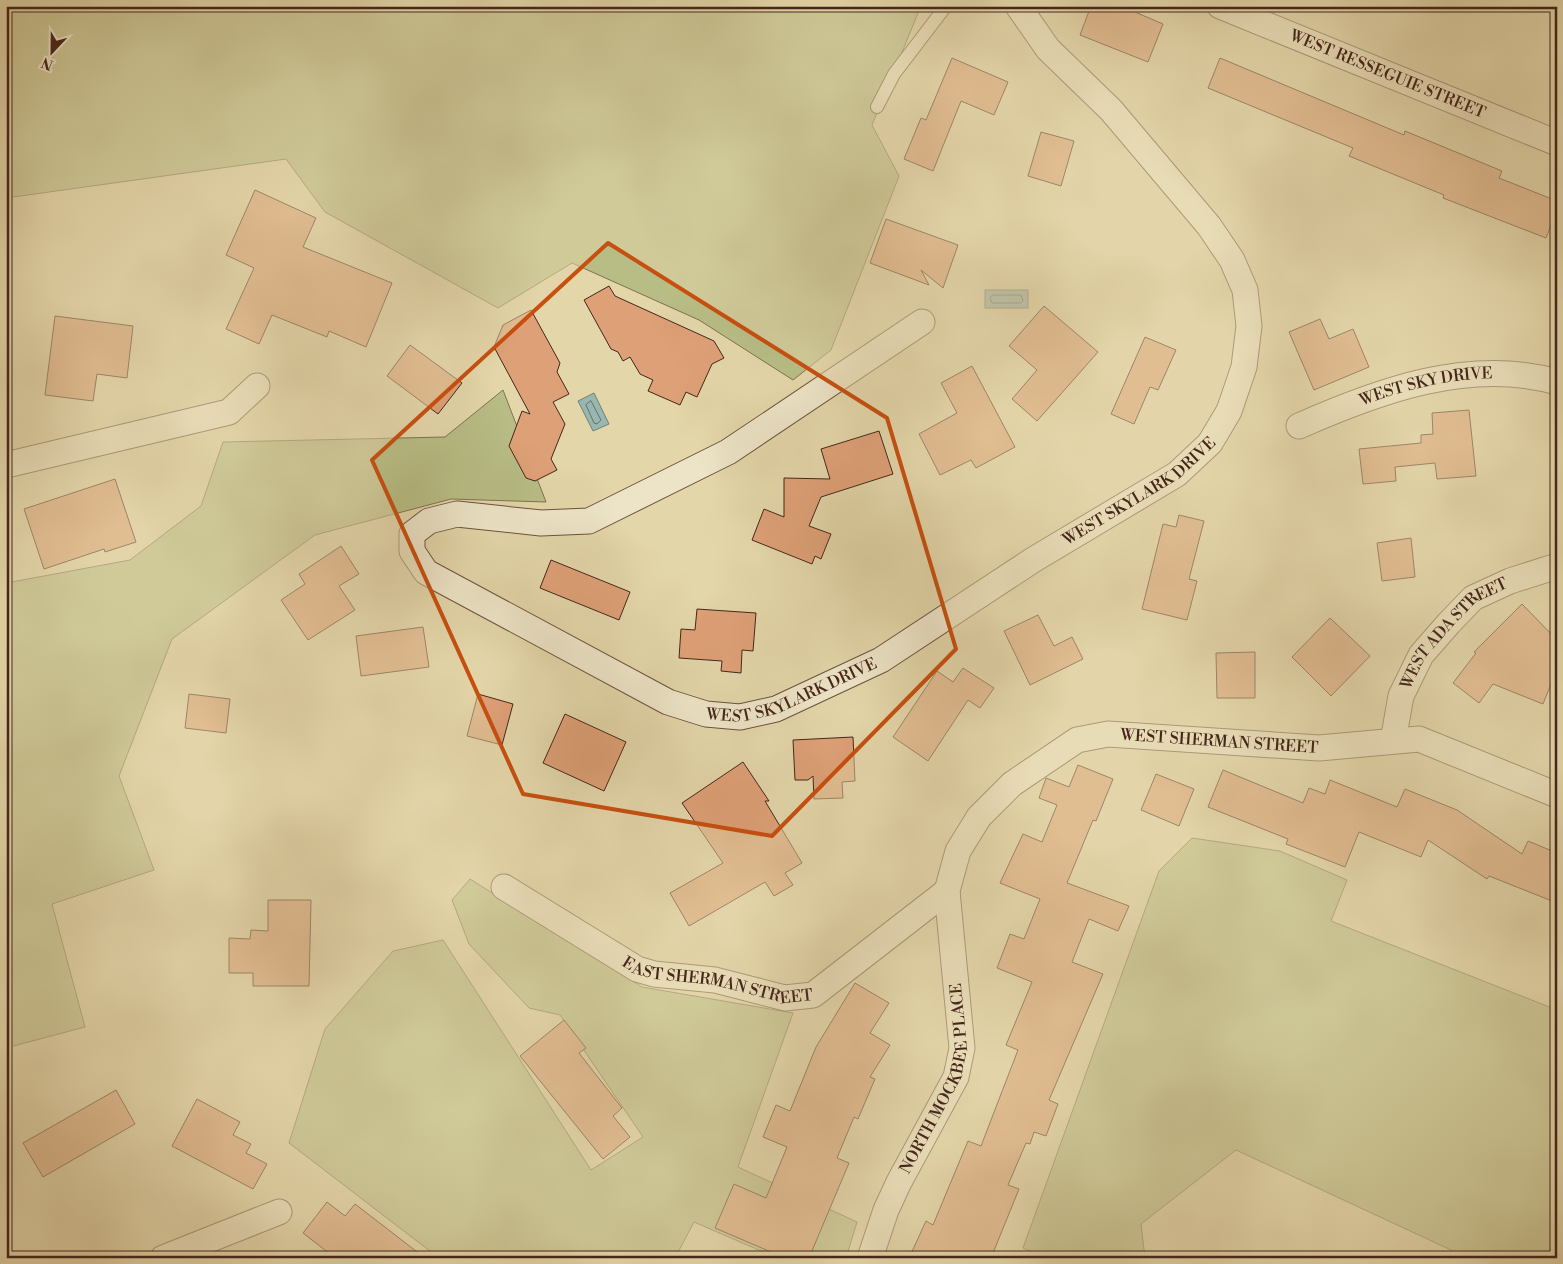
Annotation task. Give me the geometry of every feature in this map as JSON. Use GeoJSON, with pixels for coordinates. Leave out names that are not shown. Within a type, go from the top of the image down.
{"type":"FeatureCollection","features":[{"type":"Feature","properties":{"kind":"street","name":"WEST SKYLARK DRIVE"},"geometry":{"type":"LineString","coordinates":[[922,322],[728,452],[588,520],[541,524],[457,514],[429,521],[412,534],[412,551],[426,572],[668,702],[706,714],[740,717],[776,709],[881,660],[1033,560],[1177,474],[1210,444],[1229,412],[1244,367],[1249,326],[1245,290],[1232,260],[1210,226],[1111,110],[1048,49],[1018,6]]}},
{"type":"Feature","properties":{"kind":"street","name":"WEST RESSEGUIE STREET"},"geometry":{"type":"LineString","coordinates":[[1220,6],[1557,143]]}},
{"type":"Feature","properties":{"kind":"street","name":"WEST SKY DRIVE"},"geometry":{"type":"LineString","coordinates":[[1299,426],[1347,405],[1405,385],[1468,374],[1533,375],[1557,382]]}},
{"type":"Feature","properties":{"kind":"street"},"geometry":{"type":"LineString","coordinates":[[6,465],[229,412],[257,386]]}},
{"type":"Feature","properties":{"kind":"street","name":"WEST ADA STREET"},"geometry":{"type":"LineString","coordinates":[[1393,741],[1401,696],[1422,655],[1449,623],[1473,598],[1510,581],[1557,566]]}},
{"type":"Feature","properties":{"kind":"street","name":"WEST SHERMAN STREET"},"geometry":{"type":"LineString","coordinates":[[947,891],[958,851],[979,817],[1012,784],[1078,740],[1108,734],[1319,748],[1419,739],[1557,795]]}},
{"type":"Feature","properties":{"kind":"street","name":"EAST SHERMAN STREET"},"geometry":{"type":"LineString","coordinates":[[504,887],[637,969],[654,974],[715,980],[786,998],[813,995],[947,891]]}},
{"type":"Feature","properties":{"kind":"street","name":"NORTH MOCKBEE PLACE"},"geometry":{"type":"LineString","coordinates":[[870,1258],[886,1210],[899,1182],[956,1077],[962,1048],[947,891]]}},
{"type":"Feature","properties":{"kind":"street"},"geometry":{"type":"LineString","coordinates":[[163,1258],[279,1212]]}},
{"type":"Feature","properties":{"kind":"lane"},"geometry":{"type":"LineString","coordinates":[[877,106],[894,74],[946,6]]}},
{"type":"Feature","properties":{"kind":"highlighted area"},"geometry":{"type":"Polygon","coordinates":[[[608,243],[887,418],[956,649],[772,836],[523,794],[372,460],[608,243]]]}},
{"type":"Feature","properties":{"kind":"green space"},"geometry":{"type":"Polygon","coordinates":[[[6,6],[921,6],[872,125],[899,176],[831,350],[793,380],[699,320],[572,263],[498,308],[325,212],[286,159],[6,198],[6,6]]]}},
{"type":"Feature","properties":{"kind":"green space"},"geometry":{"type":"Polygon","coordinates":[[[503,390],[546,502],[451,499],[315,535],[172,639],[119,776],[154,870],[52,904],[85,1027],[6,1048],[6,583],[130,560],[201,506],[223,442],[445,437],[503,390]]]}},
{"type":"Feature","properties":{"kind":"green space"},"geometry":{"type":"Polygon","coordinates":[[[1192,838],[1280,851],[1347,880],[1331,921],[1557,1010],[1557,1258],[1454,1258],[1451,1250],[1236,1150],[1141,1224],[1145,1258],[1047,1258],[1023,1248],[1159,871],[1192,838]]]}},
{"type":"Feature","properties":{"kind":"green space"},"geometry":{"type":"Polygon","coordinates":[[[470,879],[642,987],[793,1013],[738,1167],[857,1222],[846,1258],[777,1258],[694,1222],[675,1258],[439,1258],[289,1143],[325,1029],[393,951],[443,940],[591,1170],[643,1137],[560,1015],[529,1008],[469,944],[452,900],[470,879]]]}},
{"type":"Feature","properties":{"kind":"water"},"geometry":{"type":"Polygon","coordinates":[[[985,290],[1028,290],[1028,308],[985,308],[985,290]]]}},
{"type":"Feature","properties":{"kind":"water"},"geometry":{"type":"Polygon","coordinates":[[[594,393],[609,424],[593,431],[578,401],[594,393]]]}},
{"type":"Feature","properties":{"kind":"building"},"geometry":{"type":"Polygon","coordinates":[[[1091,6],[1121,6],[1163,24],[1148,62],[1080,35],[1091,6]]]}},
{"type":"Feature","properties":{"kind":"building"},"geometry":{"type":"Polygon","coordinates":[[[952,58],[1008,82],[994,115],[961,101],[933,171],[904,159],[921,118],[926,120],[952,58]]]}},
{"type":"Feature","properties":{"kind":"building"},"geometry":{"type":"Polygon","coordinates":[[[1220,58],[1404,135],[1405,131],[1502,171],[1499,178],[1557,201],[1557,210],[1546,238],[1443,198],[1444,195],[1349,156],[1353,148],[1208,88],[1220,58]]]}},
{"type":"Feature","properties":{"kind":"building"},"geometry":{"type":"Polygon","coordinates":[[[1041,132],[1074,141],[1061,186],[1028,176],[1041,132]]]}},
{"type":"Feature","properties":{"kind":"building"},"geometry":{"type":"Polygon","coordinates":[[[255,190],[316,218],[303,247],[392,283],[366,347],[329,331],[327,337],[272,315],[259,344],[226,329],[254,268],[226,255],[255,190]]]}},
{"type":"Feature","properties":{"kind":"building"},"geometry":{"type":"Polygon","coordinates":[[[886,219],[958,245],[943,288],[921,270],[929,285],[870,263],[886,219]]]}},
{"type":"Feature","properties":{"kind":"building"},"geometry":{"type":"Polygon","coordinates":[[[609,286],[615,296],[714,341],[724,358],[712,364],[697,397],[686,392],[680,405],[648,391],[653,380],[640,374],[630,357],[623,361],[618,352],[611,349],[584,300],[609,286]]]}},
{"type":"Feature","properties":{"kind":"building"},"geometry":{"type":"Polygon","coordinates":[[[1044,306],[1098,352],[1037,421],[1012,399],[1037,370],[1009,346],[1044,306]]]}},
{"type":"Feature","properties":{"kind":"building"},"geometry":{"type":"Polygon","coordinates":[[[531,310],[560,363],[557,372],[569,394],[553,402],[565,424],[551,459],[557,470],[535,481],[526,478],[509,446],[522,411],[530,414],[494,347],[503,325],[531,310]]]}},
{"type":"Feature","properties":{"kind":"building"},"geometry":{"type":"Polygon","coordinates":[[[55,316],[133,326],[127,378],[97,374],[93,401],[45,395],[55,316]]]}},
{"type":"Feature","properties":{"kind":"building"},"geometry":{"type":"Polygon","coordinates":[[[1320,319],[1329,339],[1353,329],[1369,367],[1314,390],[1289,332],[1320,319]]]}},
{"type":"Feature","properties":{"kind":"building"},"geometry":{"type":"Polygon","coordinates":[[[1145,337],[1176,350],[1158,390],[1150,387],[1134,424],[1111,414],[1145,337]]]}},
{"type":"Feature","properties":{"kind":"building"},"geometry":{"type":"Polygon","coordinates":[[[410,345],[462,383],[438,414],[387,376],[410,345]]]}},
{"type":"Feature","properties":{"kind":"building"},"geometry":{"type":"Polygon","coordinates":[[[972,366],[1015,447],[976,468],[971,460],[940,475],[919,434],[957,413],[941,383],[972,366]]]}},
{"type":"Feature","properties":{"kind":"building"},"geometry":{"type":"Polygon","coordinates":[[[1469,410],[1476,476],[1437,479],[1435,463],[1395,467],[1396,481],[1363,484],[1359,449],[1421,443],[1421,435],[1433,434],[1432,413],[1469,410]]]}},
{"type":"Feature","properties":{"kind":"building"},"geometry":{"type":"Polygon","coordinates":[[[879,431],[893,474],[821,497],[809,526],[831,534],[821,559],[815,556],[812,564],[752,540],[764,509],[784,517],[784,478],[830,479],[821,449],[879,431]]]}},
{"type":"Feature","properties":{"kind":"building"},"geometry":{"type":"Polygon","coordinates":[[[115,479],[136,542],[105,552],[104,549],[44,569],[24,509],[115,479]]]}},
{"type":"Feature","properties":{"kind":"building"},"geometry":{"type":"Polygon","coordinates":[[[1179,515],[1204,521],[1189,579],[1197,581],[1187,620],[1142,609],[1163,524],[1176,527],[1179,515]]]}},
{"type":"Feature","properties":{"kind":"building"},"geometry":{"type":"Polygon","coordinates":[[[1411,538],[1415,577],[1382,581],[1377,543],[1411,538]]]}},
{"type":"Feature","properties":{"kind":"building"},"geometry":{"type":"Polygon","coordinates":[[[341,546],[359,574],[339,586],[355,610],[308,640],[281,600],[305,584],[299,574],[341,546]]]}},
{"type":"Feature","properties":{"kind":"building"},"geometry":{"type":"Polygon","coordinates":[[[551,560],[630,592],[619,620],[540,588],[551,560]]]}},
{"type":"Feature","properties":{"kind":"building"},"geometry":{"type":"Polygon","coordinates":[[[1522,604],[1557,640],[1557,669],[1543,704],[1493,684],[1479,703],[1453,683],[1476,653],[1474,652],[1522,604]]]}},
{"type":"Feature","properties":{"kind":"building"},"geometry":{"type":"Polygon","coordinates":[[[697,609],[756,613],[753,651],[742,650],[741,673],[721,671],[722,661],[679,658],[681,629],[695,630],[697,609]]]}},
{"type":"Feature","properties":{"kind":"building"},"geometry":{"type":"Polygon","coordinates":[[[1038,615],[1054,646],[1072,637],[1083,659],[1030,685],[1004,631],[1038,615]]]}},
{"type":"Feature","properties":{"kind":"building"},"geometry":{"type":"Polygon","coordinates":[[[1330,618],[1370,656],[1331,696],[1292,657],[1330,618]]]}},
{"type":"Feature","properties":{"kind":"building"},"geometry":{"type":"Polygon","coordinates":[[[423,627],[429,667],[361,676],[356,636],[423,627]]]}},
{"type":"Feature","properties":{"kind":"building"},"geometry":{"type":"Polygon","coordinates":[[[1255,652],[1255,698],[1217,698],[1216,653],[1255,652]]]}},
{"type":"Feature","properties":{"kind":"building"},"geometry":{"type":"Polygon","coordinates":[[[963,668],[994,688],[980,708],[968,700],[928,761],[893,737],[937,671],[953,682],[963,668]]]}},
{"type":"Feature","properties":{"kind":"building"},"geometry":{"type":"Polygon","coordinates":[[[189,694],[230,699],[226,733],[185,728],[189,694]]]}},
{"type":"Feature","properties":{"kind":"building"},"geometry":{"type":"Polygon","coordinates":[[[478,694],[513,704],[502,745],[467,736],[478,694]]]}},
{"type":"Feature","properties":{"kind":"building"},"geometry":{"type":"Polygon","coordinates":[[[565,714],[626,742],[604,791],[543,763],[565,714]]]}},
{"type":"Feature","properties":{"kind":"building"},"geometry":{"type":"Polygon","coordinates":[[[853,737],[855,781],[842,782],[843,798],[814,799],[813,776],[808,780],[795,780],[793,740],[853,737]]]}},
{"type":"Feature","properties":{"kind":"building"},"geometry":{"type":"Polygon","coordinates":[[[743,762],[769,801],[765,801],[802,863],[785,873],[793,885],[774,896],[765,882],[689,926],[670,893],[723,863],[682,803],[743,762]]]}},
{"type":"Feature","properties":{"kind":"building"},"geometry":{"type":"Polygon","coordinates":[[[1078,765],[1113,779],[1096,821],[1093,820],[1067,883],[1129,906],[1118,931],[1089,919],[1072,962],[1103,974],[1049,1100],[1058,1104],[1046,1136],[1034,1132],[1030,1144],[1026,1143],[1008,1185],[1019,1189],[991,1258],[909,1258],[926,1221],[933,1225],[968,1141],[981,1146],[1018,1050],[1006,1045],[1032,982],[997,968],[1010,934],[1024,939],[1040,899],[1000,883],[1023,834],[1042,842],[1057,805],[1039,798],[1046,778],[1069,787],[1078,765]]]}},
{"type":"Feature","properties":{"kind":"building"},"geometry":{"type":"Polygon","coordinates":[[[1223,770],[1303,803],[1309,788],[1325,794],[1330,780],[1397,807],[1405,789],[1457,810],[1522,854],[1528,841],[1557,853],[1557,903],[1489,876],[1487,879],[1428,840],[1421,857],[1359,832],[1345,867],[1286,844],[1288,839],[1208,807],[1223,770]]]}},
{"type":"Feature","properties":{"kind":"building"},"geometry":{"type":"Polygon","coordinates":[[[1156,774],[1194,789],[1179,826],[1141,810],[1156,774]]]}},
{"type":"Feature","properties":{"kind":"building"},"geometry":{"type":"Polygon","coordinates":[[[268,900],[311,900],[309,986],[253,986],[253,973],[229,973],[229,938],[250,939],[251,930],[268,931],[268,900]]]}},
{"type":"Feature","properties":{"kind":"building"},"geometry":{"type":"Polygon","coordinates":[[[855,983],[889,1003],[870,1033],[890,1045],[870,1077],[875,1079],[858,1119],[854,1117],[837,1158],[849,1163],[809,1258],[785,1258],[715,1228],[734,1184],[766,1198],[787,1147],[763,1137],[776,1105],[790,1111],[816,1047],[855,983]]]}},
{"type":"Feature","properties":{"kind":"building"},"geometry":{"type":"Polygon","coordinates":[[[564,1020],[586,1048],[579,1053],[622,1108],[613,1116],[630,1137],[603,1159],[520,1056],[564,1020]]]}},
{"type":"Feature","properties":{"kind":"building"},"geometry":{"type":"Polygon","coordinates":[[[116,1090],[135,1124],[43,1177],[23,1143],[116,1090]]]}},
{"type":"Feature","properties":{"kind":"building"},"geometry":{"type":"Polygon","coordinates":[[[197,1099],[240,1122],[233,1135],[251,1144],[246,1153],[267,1164],[253,1189],[172,1146],[197,1099]]]}},
{"type":"Feature","properties":{"kind":"building"},"geometry":{"type":"Polygon","coordinates":[[[327,1202],[345,1216],[355,1204],[425,1258],[335,1258],[303,1233],[327,1202]]]}}]}
